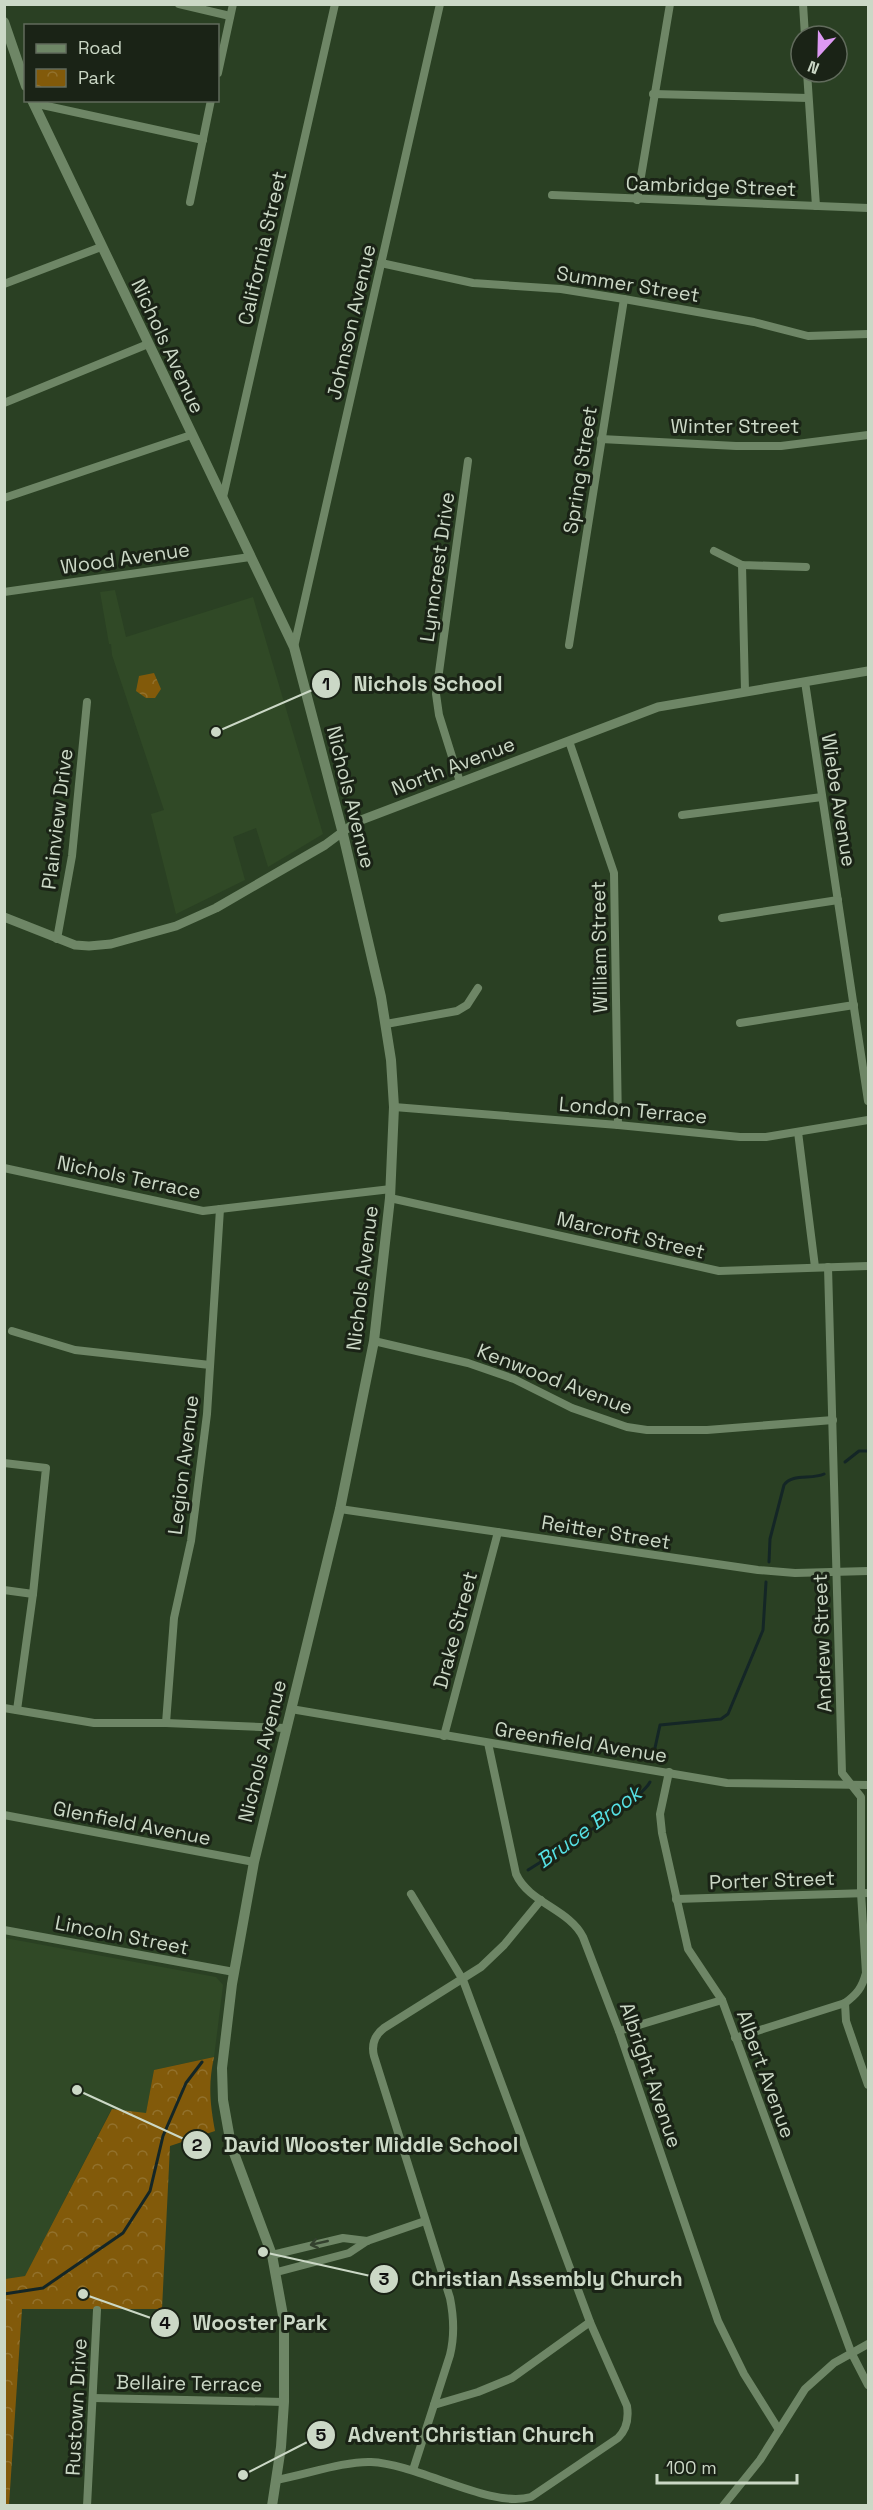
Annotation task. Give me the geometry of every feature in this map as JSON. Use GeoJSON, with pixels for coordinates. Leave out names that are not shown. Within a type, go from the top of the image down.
{"type":"FeatureCollection","features":[{"type":"Feature","properties":{"kind":"main road"},"geometry":{"type":"LineString","coordinates":[[4,22],[24,80]]}},
{"type":"Feature","properties":{"kind":"main road","name":"Nichols Avenue"},"geometry":{"type":"LineString","coordinates":[[32,102],[294,647],[342,830],[386,1024],[394,1107],[391,1194],[374,1341],[340,1509],[254,1862],[234,1972],[222,2068],[225,2119],[240,2174],[277,2272],[284,2331],[284,2402],[272,2505]]}},
{"type":"Feature","properties":{"kind":"street"},"geometry":{"type":"LineString","coordinates":[[178,4],[230,16]]}},
{"type":"Feature","properties":{"kind":"street"},"geometry":{"type":"LineString","coordinates":[[219,68],[233,4]]}},
{"type":"Feature","properties":{"kind":"street","name":"California Street"},"geometry":{"type":"LineString","coordinates":[[222,500],[336,4]]}},
{"type":"Feature","properties":{"kind":"street","name":"Johnson Avenue"},"geometry":{"type":"LineString","coordinates":[[294,647],[440,4]]}},
{"type":"Feature","properties":{"kind":"street"},"geometry":{"type":"LineString","coordinates":[[637,200],[653,94],[670,4]]}},
{"type":"Feature","properties":{"kind":"street"},"geometry":{"type":"LineString","coordinates":[[803,4],[804,24]]}},
{"type":"Feature","properties":{"kind":"street"},"geometry":{"type":"LineString","coordinates":[[807,84],[816,206]]}},
{"type":"Feature","properties":{"kind":"street"},"geometry":{"type":"LineString","coordinates":[[653,94],[808,98]]}},
{"type":"Feature","properties":{"kind":"street"},"geometry":{"type":"LineString","coordinates":[[32,102],[202,140]]}},
{"type":"Feature","properties":{"kind":"street"},"geometry":{"type":"LineString","coordinates":[[190,202],[211,102]]}},
{"type":"Feature","properties":{"kind":"street","name":"Cambridge Street"},"geometry":{"type":"LineString","coordinates":[[552,195],[868,208]]}},
{"type":"Feature","properties":{"kind":"street"},"geometry":{"type":"LineString","coordinates":[[4,284],[101,247]]}},
{"type":"Feature","properties":{"kind":"street","name":"Summer Street"},"geometry":{"type":"LineString","coordinates":[[381,263],[473,283],[561,289],[624,299],[754,322],[808,336],[868,334]]}},
{"type":"Feature","properties":{"kind":"street","name":"Spring Street"},"geometry":{"type":"LineString","coordinates":[[569,645],[624,299]]}},
{"type":"Feature","properties":{"kind":"street"},"geometry":{"type":"LineString","coordinates":[[4,403],[148,344]]}},
{"type":"Feature","properties":{"kind":"street"},"geometry":{"type":"LineString","coordinates":[[4,498],[191,435]]}},
{"type":"Feature","properties":{"kind":"street","name":"Winter Street"},"geometry":{"type":"LineString","coordinates":[[601,439],[781,446],[868,435]]}},
{"type":"Feature","properties":{"kind":"street","name":"Lynncrest Drive"},"geometry":{"type":"LineString","coordinates":[[460,782],[439,715],[436,694],[468,461]]}},
{"type":"Feature","properties":{"kind":"street"},"geometry":{"type":"LineString","coordinates":[[714,551],[742,565],[806,567]]}},
{"type":"Feature","properties":{"kind":"street","name":"Wood Avenue"},"geometry":{"type":"LineString","coordinates":[[4,592],[250,557]]}},
{"type":"Feature","properties":{"kind":"street"},"geometry":{"type":"LineString","coordinates":[[742,565],[745,691]]}},
{"type":"Feature","properties":{"kind":"street","name":"North Avenue"},"geometry":{"type":"LineString","coordinates":[[4,917],[75,945],[100,946],[196,918],[314,852],[356,822],[658,707],[868,671]]}},
{"type":"Feature","properties":{"kind":"street","name":"Wiebe Avenue"},"geometry":{"type":"LineString","coordinates":[[805,682],[868,1101]]}},
{"type":"Feature","properties":{"kind":"street","name":"Plainview Drive"},"geometry":{"type":"LineString","coordinates":[[57,939],[72,856],[87,702]]}},
{"type":"Feature","properties":{"kind":"street","name":"William Street"},"geometry":{"type":"LineString","coordinates":[[569,741],[614,873],[618,1125]]}},
{"type":"Feature","properties":{"kind":"street"},"geometry":{"type":"LineString","coordinates":[[682,815],[822,797]]}},
{"type":"Feature","properties":{"kind":"street"},"geometry":{"type":"LineString","coordinates":[[722,918],[838,900]]}},
{"type":"Feature","properties":{"kind":"street"},"geometry":{"type":"LineString","coordinates":[[386,1024],[457,1011],[467,1005],[478,988]]}},
{"type":"Feature","properties":{"kind":"street"},"geometry":{"type":"LineString","coordinates":[[740,1023],[854,1005]]}},
{"type":"Feature","properties":{"kind":"street","name":"London Terrace"},"geometry":{"type":"LineString","coordinates":[[394,1107],[740,1137],[766,1137],[868,1120]]}},
{"type":"Feature","properties":{"kind":"street"},"geometry":{"type":"LineString","coordinates":[[798,1132],[815,1267]]}},
{"type":"Feature","properties":{"kind":"street","name":"Nichols Terrace"},"geometry":{"type":"LineString","coordinates":[[4,1168],[192,1209],[220,1209],[391,1194]]}},
{"type":"Feature","properties":{"kind":"street","name":"Marcroft Street"},"geometry":{"type":"LineString","coordinates":[[391,1194],[719,1272],[868,1266]]}},
{"type":"Feature","properties":{"kind":"street","name":"Legion Avenue"},"geometry":{"type":"LineString","coordinates":[[166,1723],[174,1618],[191,1541],[207,1414],[220,1209]]}},
{"type":"Feature","properties":{"kind":"street","name":"Andrew Street"},"geometry":{"type":"LineString","coordinates":[[828,1267],[842,1773],[861,1797],[865,1893],[866,1973],[857,1995],[845,2003]]}},
{"type":"Feature","properties":{"kind":"street"},"geometry":{"type":"LineString","coordinates":[[12,1331],[75,1350],[210,1365]]}},
{"type":"Feature","properties":{"kind":"street","name":"Kenwood Avenue"},"geometry":{"type":"LineString","coordinates":[[374,1341],[468,1363],[514,1379],[572,1408],[646,1430],[707,1431],[833,1420]]}},
{"type":"Feature","properties":{"kind":"street"},"geometry":{"type":"LineString","coordinates":[[4,1463],[46,1468],[33,1594],[16,1710]]}},
{"type":"Feature","properties":{"kind":"street","name":"Reitter Street"},"geometry":{"type":"LineString","coordinates":[[340,1509],[758,1570],[795,1573],[868,1570]]}},
{"type":"Feature","properties":{"kind":"street","name":"Drake Street"},"geometry":{"type":"LineString","coordinates":[[444,1736],[498,1532]]}},
{"type":"Feature","properties":{"kind":"street"},"geometry":{"type":"LineString","coordinates":[[4,1590],[33,1594]]}},
{"type":"Feature","properties":{"kind":"street"},"geometry":{"type":"LineString","coordinates":[[4,1708],[94,1723],[166,1723],[285,1728]]}},
{"type":"Feature","properties":{"kind":"street","name":"Greenfield Avenue"},"geometry":{"type":"LineString","coordinates":[[291,1709],[727,1783],[868,1785]]}},
{"type":"Feature","properties":{"kind":"street","name":"Albright Avenue"},"geometry":{"type":"LineString","coordinates":[[488,1743],[513,1866],[523,1886],[579,1930],[619,2031],[718,2321],[744,2374],[779,2430]]}},
{"type":"Feature","properties":{"kind":"street","name":"Albert Avenue"},"geometry":{"type":"LineString","coordinates":[[669,1772],[660,1814],[676,1899],[692,1958],[722,2000],[851,2352],[868,2385]]}},
{"type":"Feature","properties":{"kind":"street","name":"Glenfield Avenue"},"geometry":{"type":"LineString","coordinates":[[4,1815],[254,1862]]}},
{"type":"Feature","properties":{"kind":"street","name":"Porter Street"},"geometry":{"type":"LineString","coordinates":[[676,1899],[865,1893]]}},
{"type":"Feature","properties":{"kind":"street"},"geometry":{"type":"LineString","coordinates":[[276,2480],[363,2462],[413,2470],[501,2499],[522,2500],[531,2497],[618,2438],[623,2433],[628,2420],[627,2406],[590,2322],[463,1980],[411,1894]]}},
{"type":"Feature","properties":{"kind":"street"},"geometry":{"type":"LineString","coordinates":[[413,2470],[444,2378],[454,2339],[454,2317],[374,2056],[373,2045],[377,2035],[384,2028],[463,1980],[504,1946],[541,1900]]}},
{"type":"Feature","properties":{"kind":"street","name":"Lincoln Street"},"geometry":{"type":"LineString","coordinates":[[4,1930],[234,1972]]}},
{"type":"Feature","properties":{"kind":"street"},"geometry":{"type":"LineString","coordinates":[[619,2031],[722,2000]]}},
{"type":"Feature","properties":{"kind":"street"},"geometry":{"type":"LineString","coordinates":[[735,2038],[845,2003],[846,2021],[868,2085]]}},
{"type":"Feature","properties":{"kind":"street"},"geometry":{"type":"LineString","coordinates":[[277,2272],[349,2253],[367,2241],[425,2221]]}},
{"type":"Feature","properties":{"kind":"street"},"geometry":{"type":"LineString","coordinates":[[272,2255],[343,2238],[367,2241]]}},
{"type":"Feature","properties":{"kind":"street","name":"Rustown Drive"},"geometry":{"type":"LineString","coordinates":[[87,2505],[97,2310]]}},
{"type":"Feature","properties":{"kind":"street"},"geometry":{"type":"LineString","coordinates":[[434,2405],[478,2392],[512,2378],[590,2322]]}},
{"type":"Feature","properties":{"kind":"street"},"geometry":{"type":"LineString","coordinates":[[723,2505],[743,2483],[811,2383],[851,2352],[868,2344]]}},
{"type":"Feature","properties":{"kind":"street","name":"Bellaire Terrace"},"geometry":{"type":"LineString","coordinates":[[93,2398],[284,2402]]}},
{"type":"Feature","properties":{"kind":"shaded area"},"geometry":{"type":"Polygon","coordinates":[[[115,590],[126,637],[253,597],[323,834],[268,867],[256,828],[233,837],[245,880],[176,914],[151,814],[164,810],[112,655],[111,644],[109,644],[100,592],[115,590]]]}},
{"type":"Feature","properties":{"kind":"shaded area"},"geometry":{"type":"Polygon","coordinates":[[[5,1938],[216,1977],[223,1985],[214,2057],[154,2070],[146,2114],[111,2110],[25,2276],[5,2279],[5,1938]]]}},
{"type":"Feature","properties":{"kind":"green space"},"geometry":{"type":"Polygon","coordinates":[[[154,673],[161,689],[155,698],[146,698],[136,691],[139,676],[154,673]]]}},
{"type":"Feature","properties":{"kind":"green space"},"geometry":{"type":"Polygon","coordinates":[[[214,2057],[210,2094],[215,2131],[170,2146],[162,2309],[22,2309],[9,2505],[5,2506],[5,2279],[25,2276],[112,2109],[146,2113],[154,2070],[214,2057]]]}},
{"type":"Feature","properties":{"kind":"waterway","name":"Bruce Brook"},"geometry":{"type":"LineString","coordinates":[[845,1462],[859,1451],[868,1451]]}},
{"type":"Feature","properties":{"kind":"waterway","name":"Bruce Brook"},"geometry":{"type":"LineString","coordinates":[[769,1562],[770,1539],[784,1485],[792,1479],[824,1474]]}},
{"type":"Feature","properties":{"kind":"waterway","name":"Bruce Brook"},"geometry":{"type":"LineString","coordinates":[[653,1757],[660,1725],[721,1719],[728,1714],[763,1630],[766,1582]]}},
{"type":"Feature","properties":{"kind":"waterway","name":"Bruce Brook"},"geometry":{"type":"LineString","coordinates":[[528,1870],[613,1815],[643,1791],[650,1782]]}},
{"type":"Feature","properties":{"kind":"waterway","name":"Bruce Brook"},"geometry":{"type":"LineString","coordinates":[[4,2294],[43,2288],[123,2233],[150,2191],[163,2136],[186,2083],[202,2062]]}},
{"type":"Feature","properties":{"kind":"place","name":"Nichols School"},"geometry":{"type":"Point","coordinates":[216,732]}},
{"type":"Feature","properties":{"kind":"place","name":"David Wooster Middle School"},"geometry":{"type":"Point","coordinates":[77,2090]}},
{"type":"Feature","properties":{"kind":"place","name":"Christian Assembly Church"},"geometry":{"type":"Point","coordinates":[263,2252]}},
{"type":"Feature","properties":{"kind":"place","name":"Wooster Park"},"geometry":{"type":"Point","coordinates":[83,2294]}},
{"type":"Feature","properties":{"kind":"place","name":"Advent Christian Church"},"geometry":{"type":"Point","coordinates":[243,2475]}}]}
